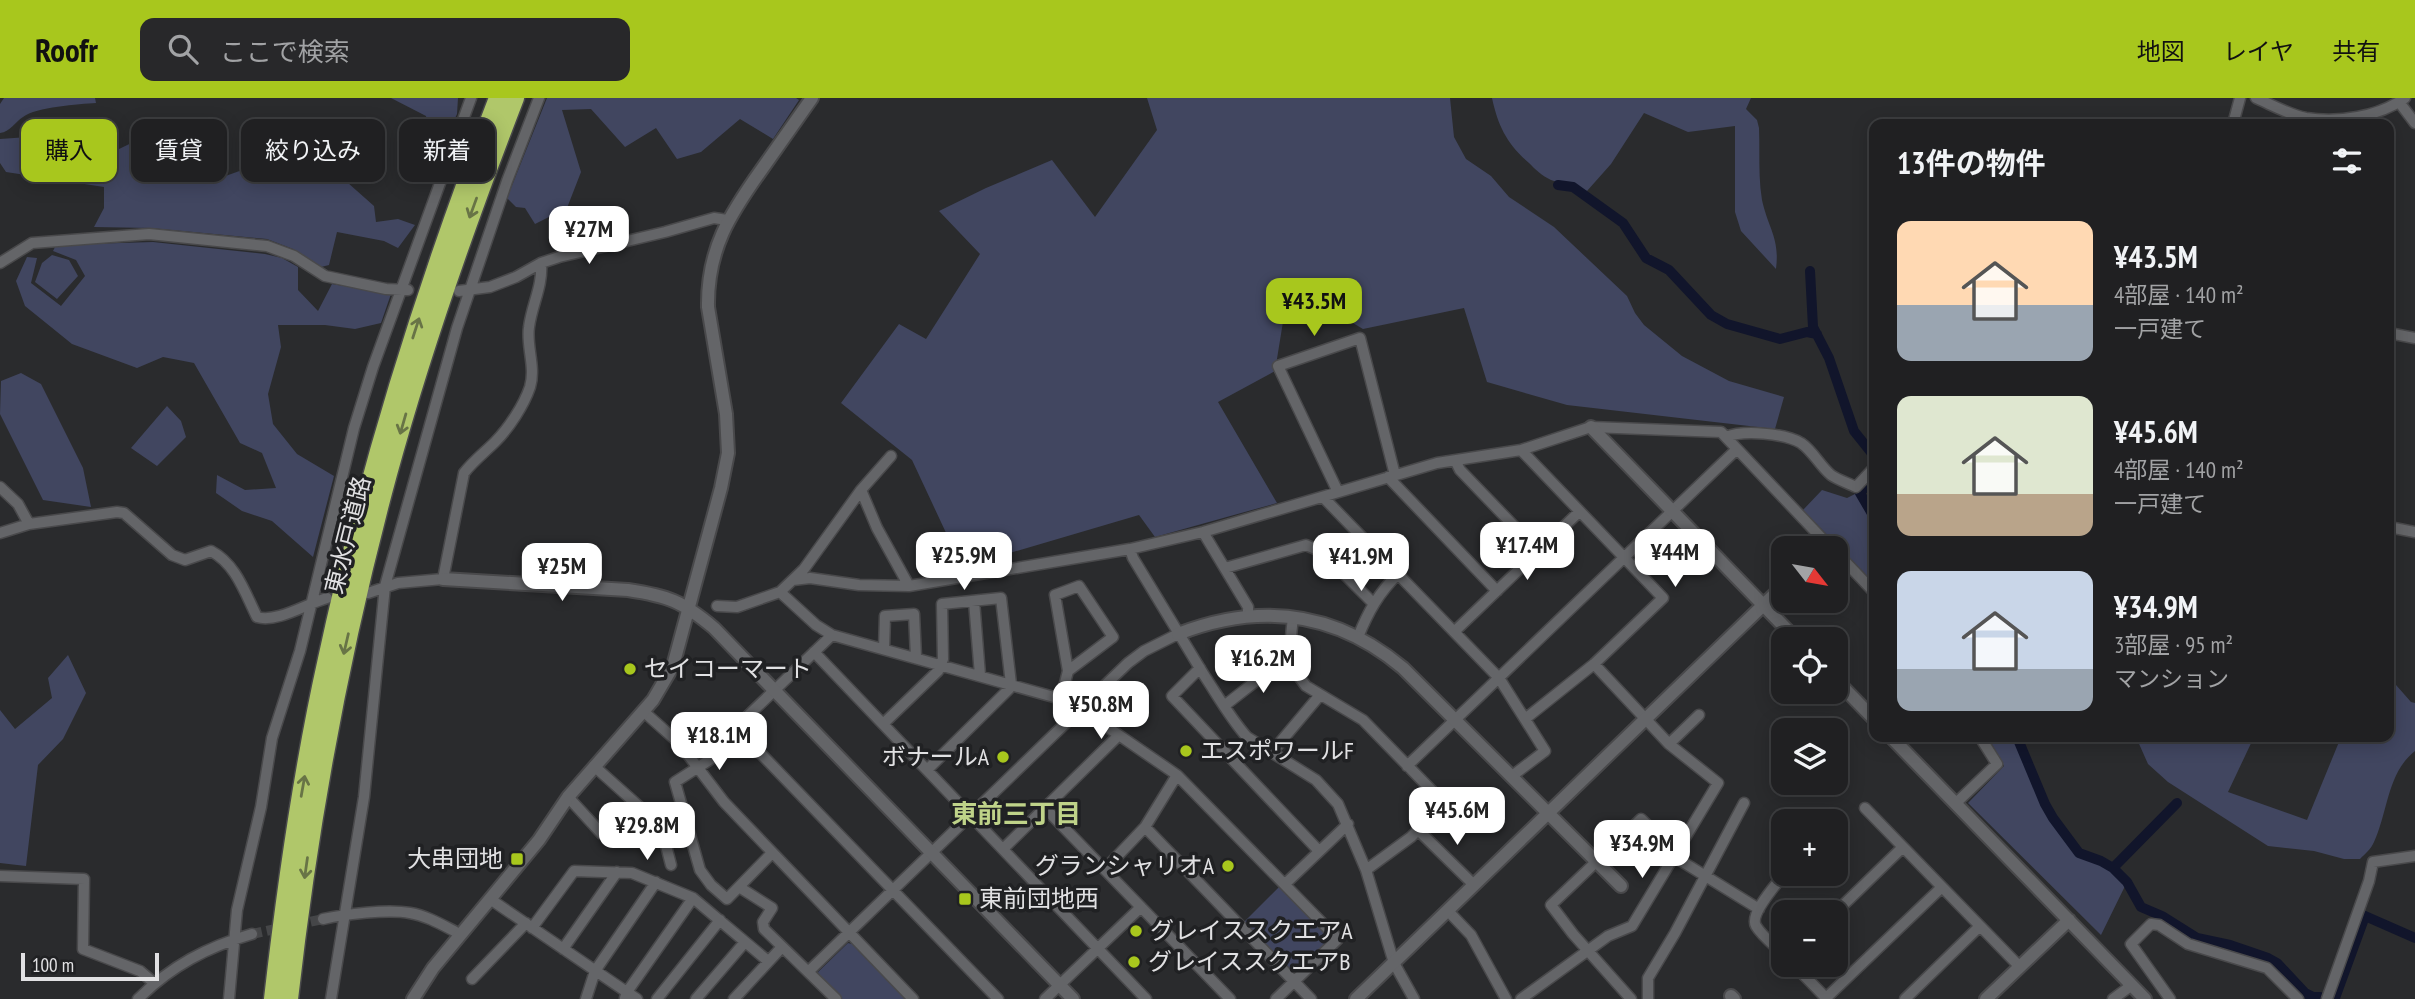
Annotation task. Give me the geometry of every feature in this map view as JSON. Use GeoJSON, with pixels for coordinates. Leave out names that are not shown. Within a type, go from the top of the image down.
{"type":"FeatureCollection","features":[{"type":"Feature","properties":{"kind":"highway","name":"東水戸道路"},"geometry":{"type":"LineString","coordinates":[[273,999],[297,819],[326,660],[345,577],[402,371],[449,228],[498,98]]}},
{"type":"Feature","properties":{"kind":"highway","name":"東水戸道路"},"geometry":{"type":"LineString","coordinates":[[289,999],[312,821],[361,580],[388,474],[433,323],[514,98]]}},
{"type":"Feature","properties":{"kind":"street"},"geometry":{"type":"LineString","coordinates":[[229,999],[237,910],[261,807],[272,738],[300,651],[354,428],[373,367],[405,290],[471,98]]}},
{"type":"Feature","properties":{"kind":"street"},"geometry":{"type":"LineString","coordinates":[[331,999],[364,797],[386,586],[464,291],[539,98]]}},
{"type":"Feature","properties":{"kind":"street"},"geometry":{"type":"LineString","coordinates":[[413,999],[433,968],[539,840],[568,797],[662,687],[673,666],[728,453],[726,414],[711,328],[708,290],[713,256],[727,220],[812,98]]}},
{"type":"Feature","properties":{"kind":"street"},"geometry":{"type":"LineString","coordinates":[[2234,119],[2240,98]]}},
{"type":"Feature","properties":{"kind":"street"},"geometry":{"type":"LineString","coordinates":[[2256,98],[2304,118],[2319,119],[2365,117],[2402,100],[2415,122]]}},
{"type":"Feature","properties":{"kind":"street"},"geometry":{"type":"LineString","coordinates":[[464,291],[503,282],[541,263],[714,218],[727,220]]}},
{"type":"Feature","properties":{"kind":"street"},"geometry":{"type":"LineString","coordinates":[[0,263],[32,243],[149,234],[267,246],[294,256],[325,276],[386,289],[405,290]]}},
{"type":"Feature","properties":{"kind":"street"},"geometry":{"type":"LineString","coordinates":[[443,579],[464,473],[471,463],[497,440],[513,418],[530,386],[532,370],[529,324],[540,290],[541,263]]}},
{"type":"Feature","properties":{"kind":"street"},"geometry":{"type":"LineString","coordinates":[[2394,334],[2415,338]]}},
{"type":"Feature","properties":{"kind":"street"},"geometry":{"type":"LineString","coordinates":[[1338,492],[1278,366],[1360,338],[1392,476],[1497,591]]}},
{"type":"Feature","properties":{"kind":"street"},"geometry":{"type":"LineString","coordinates":[[1591,427],[1784,627]]}},
{"type":"Feature","properties":{"kind":"street"},"geometry":{"type":"LineString","coordinates":[[793,580],[810,578],[859,585],[909,586],[1130,549],[1203,532],[1437,463],[1521,450],[1591,427],[1721,432],[1818,536]]}},
{"type":"Feature","properties":{"kind":"street"},"geometry":{"type":"LineString","coordinates":[[1726,437],[1736,433],[1794,440],[1802,444],[1832,475],[1856,487],[1869,473]]}},
{"type":"Feature","properties":{"kind":"street"},"geometry":{"type":"LineString","coordinates":[[1407,766],[1737,449]]}},
{"type":"Feature","properties":{"kind":"street"},"geometry":{"type":"LineString","coordinates":[[1521,450],[1663,598],[1594,664],[1525,719]]}},
{"type":"Feature","properties":{"kind":"street"},"geometry":{"type":"LineString","coordinates":[[717,606],[737,607],[780,592],[804,569],[861,491],[891,456]]}},
{"type":"Feature","properties":{"kind":"street"},"geometry":{"type":"LineString","coordinates":[[1456,462],[1460,470],[1538,551]]}},
{"type":"Feature","properties":{"kind":"street"},"geometry":{"type":"LineString","coordinates":[[0,487],[18,504],[29,524]]}},
{"type":"Feature","properties":{"kind":"street"},"geometry":{"type":"LineString","coordinates":[[861,491],[877,528],[909,586]]}},
{"type":"Feature","properties":{"kind":"street"},"geometry":{"type":"LineString","coordinates":[[1323,497],[1499,678],[1545,751],[1512,776]]}},
{"type":"Feature","properties":{"kind":"street"},"geometry":{"type":"LineString","coordinates":[[1455,631],[1579,512]]}},
{"type":"Feature","properties":{"kind":"street"},"geometry":{"type":"LineString","coordinates":[[0,533],[29,524],[124,513],[172,555],[185,560],[211,551],[221,556],[235,573],[257,617],[270,620],[310,602],[327,598]]}},
{"type":"Feature","properties":{"kind":"street"},"geometry":{"type":"LineString","coordinates":[[2394,528],[2415,532]]}},
{"type":"Feature","properties":{"kind":"street"},"geometry":{"type":"LineString","coordinates":[[1203,532],[1248,607],[1248,615]]}},
{"type":"Feature","properties":{"kind":"street"},"geometry":{"type":"LineString","coordinates":[[1225,568],[1306,545],[1322,552],[1373,603]]}},
{"type":"Feature","properties":{"kind":"street"},"geometry":{"type":"LineString","coordinates":[[1130,549],[1228,715],[1247,737],[1316,780],[1338,804],[1366,870],[1394,963],[1414,999]]}},
{"type":"Feature","properties":{"kind":"street"},"geometry":{"type":"LineString","coordinates":[[1848,567],[1869,587]]}},
{"type":"Feature","properties":{"kind":"street"},"geometry":{"type":"LineString","coordinates":[[1358,637],[1373,603],[1399,573]]}},
{"type":"Feature","properties":{"kind":"street"},"geometry":{"type":"LineString","coordinates":[[368,593],[386,586],[443,579],[628,590],[677,600],[714,628],[1073,999]]}},
{"type":"Feature","properties":{"kind":"street"},"geometry":{"type":"LineString","coordinates":[[1061,699],[1068,671],[1055,595],[1079,586],[1113,637],[1068,671]]}},
{"type":"Feature","properties":{"kind":"street"},"geometry":{"type":"LineString","coordinates":[[780,592],[816,625],[832,635],[1061,699],[1081,709],[1177,775],[1338,939],[1276,999]]}},
{"type":"Feature","properties":{"kind":"street"},"geometry":{"type":"LineString","coordinates":[[1356,999],[1771,597]]}},
{"type":"Feature","properties":{"kind":"street"},"geometry":{"type":"LineString","coordinates":[[883,724],[938,671],[943,659],[942,604],[1000,598],[1011,684],[1009,689],[927,770]]}},
{"type":"Feature","properties":{"kind":"street"},"geometry":{"type":"LineString","coordinates":[[974,601],[981,675]]}},
{"type":"Feature","properties":{"kind":"street"},"geometry":{"type":"LineString","coordinates":[[884,649],[885,616],[914,614],[916,657]]}},
{"type":"Feature","properties":{"kind":"street"},"geometry":{"type":"LineString","coordinates":[[809,971],[1128,663],[1178,634],[1204,624],[1248,615],[1293,617],[1319,622],[1358,637],[1383,652],[1403,668],[1621,886]]}},
{"type":"Feature","properties":{"kind":"street"},"geometry":{"type":"LineString","coordinates":[[1293,617],[1290,657],[1300,679],[1306,686],[1363,720],[1444,803],[1418,830],[1366,870]]}},
{"type":"Feature","properties":{"kind":"street"},"geometry":{"type":"LineString","coordinates":[[772,853],[727,899],[711,885],[700,870],[675,782],[722,752],[730,733],[832,635]]}},
{"type":"Feature","properties":{"kind":"street"},"geometry":{"type":"LineString","coordinates":[[814,652],[1146,999]]}},
{"type":"Feature","properties":{"kind":"street"},"geometry":{"type":"LineString","coordinates":[[1224,706],[1290,657]]}},
{"type":"Feature","properties":{"kind":"street"},"geometry":{"type":"LineString","coordinates":[[1527,997],[1587,950],[1608,936],[1632,926],[1718,783],[1669,744],[1594,664]]}},
{"type":"Feature","properties":{"kind":"street"},"geometry":{"type":"LineString","coordinates":[[1200,668],[1172,696],[1319,850]]}},
{"type":"Feature","properties":{"kind":"street"},"geometry":{"type":"LineString","coordinates":[[1848,692],[1869,714]]}},
{"type":"Feature","properties":{"kind":"street"},"geometry":{"type":"LineString","coordinates":[[1272,752],[1320,695]]}},
{"type":"Feature","properties":{"kind":"street"},"geometry":{"type":"LineString","coordinates":[[643,711],[679,743],[724,802],[913,999]]}},
{"type":"Feature","properties":{"kind":"street"},"geometry":{"type":"LineString","coordinates":[[1669,744],[1699,715]]}},
{"type":"Feature","properties":{"kind":"street"},"geometry":{"type":"LineString","coordinates":[[736,728],[998,999]]}},
{"type":"Feature","properties":{"kind":"street"},"geometry":{"type":"LineString","coordinates":[[1003,849],[1119,734]]}},
{"type":"Feature","properties":{"kind":"street"},"geometry":{"type":"LineString","coordinates":[[1896,742],[2145,999]]}},
{"type":"Feature","properties":{"kind":"street"},"geometry":{"type":"LineString","coordinates":[[1956,803],[1997,764],[1983,742]]}},
{"type":"Feature","properties":{"kind":"street"},"geometry":{"type":"LineString","coordinates":[[594,766],[661,827],[671,866]]}},
{"type":"Feature","properties":{"kind":"street"},"geometry":{"type":"LineString","coordinates":[[1105,869],[1145,827],[1177,775]]}},
{"type":"Feature","properties":{"kind":"street"},"geometry":{"type":"LineString","coordinates":[[568,797],[602,834],[612,838],[663,834]]}},
{"type":"Feature","properties":{"kind":"street"},"geometry":{"type":"LineString","coordinates":[[1648,999],[1648,978],[1744,803]]}},
{"type":"Feature","properties":{"kind":"street"},"geometry":{"type":"LineString","coordinates":[[1044,807],[1230,999]]}},
{"type":"Feature","properties":{"kind":"street"},"geometry":{"type":"LineString","coordinates":[[1866,808],[2020,967]]}},
{"type":"Feature","properties":{"kind":"street"},"geometry":{"type":"LineString","coordinates":[[1631,999],[1551,905],[1641,818],[1674,854],[1759,909]]}},
{"type":"Feature","properties":{"kind":"street"},"geometry":{"type":"LineString","coordinates":[[1285,884],[1348,824]]}},
{"type":"Feature","properties":{"kind":"street"},"geometry":{"type":"LineString","coordinates":[[1145,827],[1311,999]]}},
{"type":"Feature","properties":{"kind":"street"},"geometry":{"type":"LineString","coordinates":[[1418,830],[1474,886]]}},
{"type":"Feature","properties":{"kind":"street"},"geometry":{"type":"LineString","coordinates":[[1848,900],[1903,847]]}},
{"type":"Feature","properties":{"kind":"street"},"geometry":{"type":"LineString","coordinates":[[2326,999],[2369,881],[2373,862],[2415,856]]}},
{"type":"Feature","properties":{"kind":"street"},"geometry":{"type":"LineString","coordinates":[[472,979],[529,926],[574,871],[632,873],[693,898],[768,961]]}},
{"type":"Feature","properties":{"kind":"street"},"geometry":{"type":"LineString","coordinates":[[563,949],[617,872]]}},
{"type":"Feature","properties":{"kind":"street"},"geometry":{"type":"LineString","coordinates":[[0,876],[84,879],[83,949],[140,971],[154,983]]}},
{"type":"Feature","properties":{"kind":"street"},"geometry":{"type":"LineString","coordinates":[[586,999],[595,971],[656,882]]}},
{"type":"Feature","properties":{"kind":"street"},"geometry":{"type":"LineString","coordinates":[[1771,942],[1756,926],[1754,919],[1775,886]]}},
{"type":"Feature","properties":{"kind":"street"},"geometry":{"type":"LineString","coordinates":[[739,887],[772,908],[763,922],[764,929],[836,999]]}},
{"type":"Feature","properties":{"kind":"street"},"geometry":{"type":"LineString","coordinates":[[1805,977],[1826,999],[1942,887]]}},
{"type":"Feature","properties":{"kind":"street"},"geometry":{"type":"LineString","coordinates":[[626,996],[693,898]]}},
{"type":"Feature","properties":{"kind":"street"},"geometry":{"type":"LineString","coordinates":[[490,899],[595,971],[626,996],[636,999]]}},
{"type":"Feature","properties":{"kind":"street"},"geometry":{"type":"LineString","coordinates":[[1045,999],[1141,907]]}},
{"type":"Feature","properties":{"kind":"street"},"geometry":{"type":"LineString","coordinates":[[1448,911],[1471,935],[1506,999]]}},
{"type":"Feature","properties":{"kind":"street"},"geometry":{"type":"LineString","coordinates":[[323,919],[344,915],[407,912],[429,918],[460,934]]}},
{"type":"Feature","properties":{"kind":"street"},"geometry":{"type":"LineString","coordinates":[[657,999],[720,920]]}},
{"type":"Feature","properties":{"kind":"street"},"geometry":{"type":"LineString","coordinates":[[1986,999],[2068,920]]}},
{"type":"Feature","properties":{"kind":"street"},"geometry":{"type":"LineString","coordinates":[[2170,999],[2131,944],[2151,924],[2159,925],[2188,944],[2267,968],[2298,999]]}},
{"type":"Feature","properties":{"kind":"street"},"geometry":{"type":"LineString","coordinates":[[1905,999],[1980,926]]}},
{"type":"Feature","properties":{"kind":"street"},"geometry":{"type":"LineString","coordinates":[[138,999],[154,983],[186,961],[234,939],[252,934]]}},
{"type":"Feature","properties":{"kind":"street"},"geometry":{"type":"LineString","coordinates":[[696,999],[745,942]]}},
{"type":"Feature","properties":{"kind":"street"},"geometry":{"type":"LineString","coordinates":[[734,999],[782,947]]}},
{"type":"Feature","properties":{"kind":"street"},"geometry":{"type":"LineString","coordinates":[[2113,999],[2132,985]]}},
{"type":"Feature","properties":{"kind":"shaded area"},"geometry":{"type":"Polygon","coordinates":[[[4,98],[95,98],[96,103],[38,111],[23,117],[10,129],[0,133],[0,104],[4,98]]]}},
{"type":"Feature","properties":{"kind":"shaded area"},"geometry":{"type":"Polygon","coordinates":[[[391,98],[458,98],[455,119],[426,119],[426,116],[391,98]]]}},
{"type":"Feature","properties":{"kind":"shaded area"},"geometry":{"type":"Polygon","coordinates":[[[547,98],[799,100],[773,139],[740,119],[701,152],[677,159],[656,128],[625,147],[591,109],[562,110],[581,172],[567,208],[535,224],[525,208],[516,207],[507,198],[547,98]]]}},
{"type":"Feature","properties":{"kind":"shaded area"},"geometry":{"type":"Polygon","coordinates":[[[1147,98],[1450,98],[1454,137],[1466,159],[1491,176],[1509,197],[1554,227],[1627,296],[1644,325],[1682,356],[1729,381],[1784,397],[1775,429],[1567,405],[1487,382],[1464,308],[1363,329],[1289,285],[1275,371],[1218,402],[1277,503],[1155,537],[1139,515],[962,567],[912,460],[841,403],[899,324],[926,339],[980,254],[939,211],[1052,160],[1095,217],[1157,130],[1147,98]]]}},
{"type":"Feature","properties":{"kind":"shaded area"},"geometry":{"type":"Polygon","coordinates":[[[1492,98],[1751,98],[1746,109],[1757,120],[1759,128],[1762,200],[1775,241],[1776,269],[1741,231],[1735,212],[1735,126],[1688,132],[1644,113],[1611,164],[1587,191],[1548,178],[1521,156],[1504,134],[1492,98]]]}},
{"type":"Feature","properties":{"kind":"shaded area"},"geometry":{"type":"Polygon","coordinates":[[[21,138],[21,174],[6,172],[0,163],[0,139],[21,138]]]}},
{"type":"Feature","properties":{"kind":"shaded area"},"geometry":{"type":"Polygon","coordinates":[[[131,143],[131,182],[227,182],[227,175],[241,170],[241,182],[347,182],[374,206],[376,222],[398,219],[415,225],[398,248],[384,241],[337,232],[329,265],[321,267],[293,249],[267,239],[151,228],[94,227],[104,208],[104,187],[71,182],[117,182],[119,149],[131,143]]]}},
{"type":"Feature","properties":{"kind":"shaded area"},"geometry":{"type":"Polygon","coordinates":[[[153,242],[282,258],[298,267],[298,290],[318,311],[332,284],[391,294],[381,323],[355,329],[325,325],[278,325],[281,347],[268,394],[273,424],[297,454],[334,476],[313,557],[272,521],[242,511],[216,493],[217,475],[245,490],[276,488],[262,453],[240,443],[194,363],[163,357],[137,368],[72,344],[25,306],[16,281],[27,257],[37,258],[31,283],[61,306],[85,276],[76,260],[53,251],[56,245],[153,242]]]}},
{"type":"Feature","properties":{"kind":"shaded area"},"geometry":{"type":"Polygon","coordinates":[[[52,255],[69,260],[78,276],[57,299],[35,282],[42,263],[52,255]]]}},
{"type":"Feature","properties":{"kind":"shaded area"},"geometry":{"type":"Polygon","coordinates":[[[21,373],[41,384],[83,468],[91,507],[43,500],[0,414],[1,381],[21,373]]]}},
{"type":"Feature","properties":{"kind":"shaded area"},"geometry":{"type":"Polygon","coordinates":[[[167,406],[181,421],[186,437],[157,466],[131,448],[167,406]]]}},
{"type":"Feature","properties":{"kind":"shaded area"},"geometry":{"type":"Polygon","coordinates":[[[1822,490],[1847,498],[1857,493],[1869,513],[1869,578],[1848,556],[1848,536],[1828,536],[1803,510],[1822,490]]]}},
{"type":"Feature","properties":{"kind":"shaded area"},"geometry":{"type":"Polygon","coordinates":[[[68,655],[86,693],[63,739],[38,765],[26,866],[0,863],[0,710],[15,729],[52,698],[48,678],[68,655]]]}},
{"type":"Feature","properties":{"kind":"shaded area"},"geometry":{"type":"Polygon","coordinates":[[[2394,683],[2415,703],[2415,751],[2399,770],[2374,842],[2360,859],[2344,859],[2314,851],[2268,846],[2168,782],[2148,764],[2138,742],[2252,742],[2228,792],[2307,820],[2339,742],[2394,742],[2394,683]]]}},
{"type":"Feature","properties":{"kind":"shaded area"},"geometry":{"type":"Polygon","coordinates":[[[1991,742],[2017,742],[2043,807],[2077,855],[2113,870],[2126,884],[2101,935],[1968,803],[2004,766],[1991,742]]]}},
{"type":"Feature","properties":{"kind":"shaded area"},"geometry":{"type":"Polygon","coordinates":[[[1280,886],[1329,937],[1328,943],[1296,973],[1291,972],[1244,922],[1280,886]]]}},
{"type":"Feature","properties":{"kind":"shaded area"},"geometry":{"type":"Polygon","coordinates":[[[848,943],[905,999],[840,999],[819,978],[818,972],[848,943]]]}},
{"type":"Feature","properties":{"kind":"waterway"},"geometry":{"type":"LineString","coordinates":[[1558,185],[1573,187],[1623,223],[1646,258],[1669,270],[1711,315],[1727,324],[1780,339],[1807,332],[1817,334]]}},
{"type":"Feature","properties":{"kind":"waterway"},"geometry":{"type":"LineString","coordinates":[[1810,271],[1813,327],[1829,358],[1854,431],[1869,450]]}},
{"type":"Feature","properties":{"kind":"waterway"},"geometry":{"type":"LineString","coordinates":[[1869,483],[1860,493],[1869,508]]}},
{"type":"Feature","properties":{"kind":"waterway"},"geometry":{"type":"LineString","coordinates":[[2019,742],[2053,818],[2079,853],[2113,868],[2127,882],[2141,907],[2162,916],[2197,938],[2230,945],[2268,958],[2277,963],[2305,993],[2320,997]]}},
{"type":"Feature","properties":{"kind":"waterway"},"geometry":{"type":"LineString","coordinates":[[2113,868],[2177,803]]}},
{"type":"Feature","properties":{"kind":"waterway"},"geometry":{"type":"LineString","coordinates":[[2332,998],[2335,998],[2365,916],[2415,938]]}},
{"type":"Feature","properties":{"kind":"tunnel"},"geometry":{"type":"LineString","coordinates":[[252,934],[323,919]]}},
{"type":"Feature","properties":{"kind":"place","name":"セイコーマート"},"geometry":{"type":"Point","coordinates":[630,669]}},
{"type":"Feature","properties":{"kind":"place","name":"エスポワールF"},"geometry":{"type":"Point","coordinates":[1186,751]}},
{"type":"Feature","properties":{"kind":"place","name":"ボナールA"},"geometry":{"type":"Point","coordinates":[1003,757]}},
{"type":"Feature","properties":{"kind":"place","name":"大串団地"},"geometry":{"type":"Point","coordinates":[517,859]}},
{"type":"Feature","properties":{"kind":"place","name":"グランシャリオA"},"geometry":{"type":"Point","coordinates":[1228,866]}},
{"type":"Feature","properties":{"kind":"place","name":"東前団地西"},"geometry":{"type":"Point","coordinates":[965,899]}},
{"type":"Feature","properties":{"kind":"place","name":"グレイススクエアA"},"geometry":{"type":"Point","coordinates":[1136,931]}},
{"type":"Feature","properties":{"kind":"place","name":"グレイススクエアB"},"geometry":{"type":"Point","coordinates":[1134,962]}},
{"type":"Feature","properties":{"kind":"district","name":"東前三丁目"},"geometry":{"type":"Point","coordinates":[1016,814]}}]}
